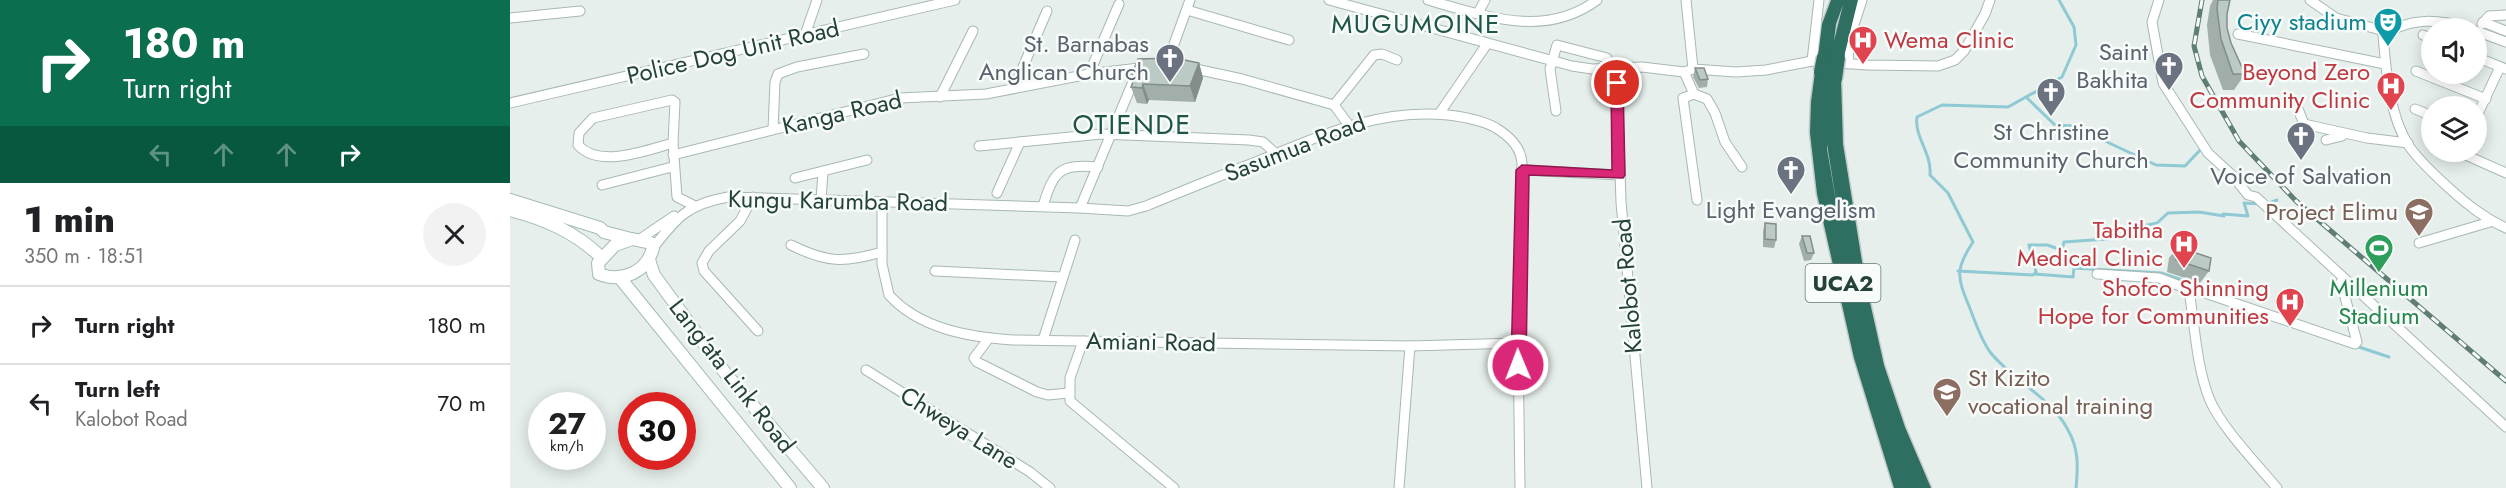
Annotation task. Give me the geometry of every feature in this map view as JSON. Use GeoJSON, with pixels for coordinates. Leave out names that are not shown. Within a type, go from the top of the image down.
{"type":"FeatureCollection","features":[{"type":"Feature","properties":{"kind":"highway","name":"UCA2"},"geometry":{"type":"LineString","coordinates":[[1838,0],[1828,24],[1836,153],[1859,291],[1875,365],[1896,427],[1921,488]]}},
{"type":"Feature","properties":{"kind":"highway","name":"UCA2"},"geometry":{"type":"LineString","coordinates":[[1851,0],[1830,65],[1819,87],[1819,142],[1825,195],[1833,223],[1836,251],[1866,378],[1904,488]]}},
{"type":"Feature","properties":{"kind":"main road"},"geometry":{"type":"LineString","coordinates":[[510,200],[600,228],[604,232],[636,239],[651,243],[651,254],[636,271],[620,278],[611,278],[599,274],[598,263],[601,257],[615,245],[636,239]]}},
{"type":"Feature","properties":{"kind":"main road"},"geometry":{"type":"LineString","coordinates":[[510,210],[572,231],[585,240],[601,257]]}},
{"type":"Feature","properties":{"kind":"main road","name":"Lang'ata Link Road"},"geometry":{"type":"LineString","coordinates":[[651,254],[654,275],[726,374],[823,488]]}},
{"type":"Feature","properties":{"kind":"main road","name":"Lang'ata Link Road"},"geometry":{"type":"LineString","coordinates":[[620,278],[790,488]]}},
{"type":"Feature","properties":{"kind":"street"},"geometry":{"type":"LineString","coordinates":[[805,35],[818,0]]}},
{"type":"Feature","properties":{"kind":"street","name":"Police Dog Unit Road"},"geometry":{"type":"LineString","coordinates":[[510,103],[955,0]]}},
{"type":"Feature","properties":{"kind":"street"},"geometry":{"type":"LineString","coordinates":[[1080,208],[1111,135],[1161,67],[1190,0]]}},
{"type":"Feature","properties":{"kind":"street"},"geometry":{"type":"LineString","coordinates":[[1329,0],[1582,68],[1642,67],[1750,72],[1830,65],[1947,64],[1964,51],[1985,14],[1990,0]]}},
{"type":"Feature","properties":{"kind":"street"},"geometry":{"type":"LineString","coordinates":[[1428,0],[1512,20],[1562,19],[1585,11],[1597,0]]}},
{"type":"Feature","properties":{"kind":"street"},"geometry":{"type":"LineString","coordinates":[[1478,13],[1485,0]]}},
{"type":"Feature","properties":{"kind":"street"},"geometry":{"type":"LineString","coordinates":[[1686,0],[1689,70],[1694,94]]}},
{"type":"Feature","properties":{"kind":"street"},"geometry":{"type":"LineString","coordinates":[[1819,0],[1830,65]]}},
{"type":"Feature","properties":{"kind":"street"},"geometry":{"type":"LineString","coordinates":[[1830,65],[1849,40],[1862,0]]}},
{"type":"Feature","properties":{"kind":"street"},"geometry":{"type":"LineString","coordinates":[[2159,0],[2152,22],[2163,83],[2204,148],[2222,168],[2232,175],[2248,195],[2256,197],[2506,427]]}},
{"type":"Feature","properties":{"kind":"street"},"geometry":{"type":"LineString","coordinates":[[2310,0],[2336,18],[2388,32]]}},
{"type":"Feature","properties":{"kind":"street"},"geometry":{"type":"LineString","coordinates":[[1089,75],[1119,3]]}},
{"type":"Feature","properties":{"kind":"street"},"geometry":{"type":"LineString","coordinates":[[1187,10],[1288,40]]}},
{"type":"Feature","properties":{"kind":"street"},"geometry":{"type":"LineString","coordinates":[[510,18],[580,11]]}},
{"type":"Feature","properties":{"kind":"street"},"geometry":{"type":"LineString","coordinates":[[1014,88],[1047,11]]}},
{"type":"Feature","properties":{"kind":"street"},"geometry":{"type":"LineString","coordinates":[[2487,22],[2506,15]]}},
{"type":"Feature","properties":{"kind":"street"},"geometry":{"type":"LineString","coordinates":[[2421,19],[2404,23],[2383,35],[2385,64],[2400,123],[2408,143],[2451,188],[2490,222]]}},
{"type":"Feature","properties":{"kind":"street"},"geometry":{"type":"LineString","coordinates":[[2487,23],[2506,22]]}},
{"type":"Feature","properties":{"kind":"street"},"geometry":{"type":"LineString","coordinates":[[2487,24],[2506,31]]}},
{"type":"Feature","properties":{"kind":"street"},"geometry":{"type":"LineString","coordinates":[[2487,26],[2506,42]]}},
{"type":"Feature","properties":{"kind":"street"},"geometry":{"type":"LineString","coordinates":[[940,96],[973,31]]}},
{"type":"Feature","properties":{"kind":"street"},"geometry":{"type":"LineString","coordinates":[[2238,34],[2385,64]]}},
{"type":"Feature","properties":{"kind":"street"},"geometry":{"type":"LineString","coordinates":[[1556,111],[1554,87],[1549,73],[1555,47],[1563,43],[1587,54],[1607,58]]}},
{"type":"Feature","properties":{"kind":"street"},"geometry":{"type":"LineString","coordinates":[[1439,114],[1487,44]]}},
{"type":"Feature","properties":{"kind":"street"},"geometry":{"type":"LineString","coordinates":[[773,129],[775,82],[778,74],[797,67],[864,54]]}},
{"type":"Feature","properties":{"kind":"street"},"geometry":{"type":"LineString","coordinates":[[1348,124],[1334,105],[1374,55],[1382,54],[1397,60]]}},
{"type":"Feature","properties":{"kind":"street"},"geometry":{"type":"LineString","coordinates":[[2487,61],[2503,68],[2487,97]]}},
{"type":"Feature","properties":{"kind":"street","name":"Kanga Road"},"geometry":{"type":"LineString","coordinates":[[673,155],[900,98],[986,94],[1089,75],[1161,67],[1242,79],[1334,105]]}},
{"type":"Feature","properties":{"kind":"street"},"geometry":{"type":"LineString","coordinates":[[2416,72],[2478,96]]}},
{"type":"Feature","properties":{"kind":"street","name":"Kalobot Road"},"geometry":{"type":"LineString","coordinates":[[1617,83],[1619,175],[1647,488]]}},
{"type":"Feature","properties":{"kind":"street"},"geometry":{"type":"LineString","coordinates":[[1697,200],[1683,98],[1694,94],[1704,97],[1710,103],[1725,142],[1742,167]]}},
{"type":"Feature","properties":{"kind":"street"},"geometry":{"type":"LineString","coordinates":[[674,143],[626,154],[604,156],[589,154],[581,150],[577,143],[583,126],[593,118],[669,100],[675,102],[674,143],[672,166],[677,197],[693,205]]}},
{"type":"Feature","properties":{"kind":"street"},"geometry":{"type":"LineString","coordinates":[[2298,109],[2304,124],[2347,134],[2408,143]]}},
{"type":"Feature","properties":{"kind":"street"},"geometry":{"type":"LineString","coordinates":[[2415,109],[2421,111]]}},
{"type":"Feature","properties":{"kind":"street","name":"Sasumua Road"},"geometry":{"type":"LineString","coordinates":[[1043,206],[1128,211],[1146,206],[1348,124],[1401,113],[1439,114],[1486,122],[1506,134],[1520,151],[1522,170],[1518,343],[1521,488]]}},
{"type":"Feature","properties":{"kind":"street"},"geometry":{"type":"LineString","coordinates":[[2326,140],[2347,134]]}},
{"type":"Feature","properties":{"kind":"street"},"geometry":{"type":"LineString","coordinates":[[979,146],[1111,135],[1249,140],[1263,142],[1275,153]]}},
{"type":"Feature","properties":{"kind":"street"},"geometry":{"type":"LineString","coordinates":[[997,193],[1020,142]]}},
{"type":"Feature","properties":{"kind":"street"},"geometry":{"type":"LineString","coordinates":[[795,178],[867,160]]}},
{"type":"Feature","properties":{"kind":"street"},"geometry":{"type":"LineString","coordinates":[[2480,162],[2506,173]]}},
{"type":"Feature","properties":{"kind":"street"},"geometry":{"type":"LineString","coordinates":[[602,184],[672,166]]}},
{"type":"Feature","properties":{"kind":"street"},"geometry":{"type":"LineString","coordinates":[[1043,206],[1051,178],[1058,170],[1075,166],[1098,167]]}},
{"type":"Feature","properties":{"kind":"street"},"geometry":{"type":"LineString","coordinates":[[1522,170],[1619,175]]}},
{"type":"Feature","properties":{"kind":"street"},"geometry":{"type":"LineString","coordinates":[[821,201],[823,171]]}},
{"type":"Feature","properties":{"kind":"street","name":"Kungu Karumba Road"},"geometry":{"type":"LineString","coordinates":[[651,254],[681,212],[693,205],[728,197],[1043,206]]}},
{"type":"Feature","properties":{"kind":"street"},"geometry":{"type":"LineString","coordinates":[[753,197],[740,221],[709,251],[702,263],[704,271],[758,331]]}},
{"type":"Feature","properties":{"kind":"street","name":"Amiani Road"},"geometry":{"type":"LineString","coordinates":[[882,203],[882,252],[886,287],[895,301],[966,336],[1083,341],[1410,346],[1518,343]]}},
{"type":"Feature","properties":{"kind":"street"},"geometry":{"type":"LineString","coordinates":[[636,239],[681,212]]}},
{"type":"Feature","properties":{"kind":"street"},"geometry":{"type":"LineString","coordinates":[[2419,243],[2490,222],[2505,225]]}},
{"type":"Feature","properties":{"kind":"street"},"geometry":{"type":"LineString","coordinates":[[1043,340],[1075,240]]}},
{"type":"Feature","properties":{"kind":"street"},"geometry":{"type":"LineString","coordinates":[[791,245],[822,261],[834,263],[882,252]]}},
{"type":"Feature","properties":{"kind":"street"},"geometry":{"type":"LineString","coordinates":[[935,271],[1062,277]]}},
{"type":"Feature","properties":{"kind":"street"},"geometry":{"type":"LineString","coordinates":[[2097,274],[2127,274],[2165,279],[2271,318],[2355,344],[2357,342],[2341,282],[2349,282]]}},
{"type":"Feature","properties":{"kind":"street"},"geometry":{"type":"LineString","coordinates":[[2193,291],[2190,297],[2192,314],[2203,376],[2210,400],[2236,439],[2277,488]]}},
{"type":"Feature","properties":{"kind":"street"},"geometry":{"type":"LineString","coordinates":[[989,338],[976,353],[974,358],[977,362],[1037,392],[1068,393]]}},
{"type":"Feature","properties":{"kind":"street"},"geometry":{"type":"LineString","coordinates":[[1083,341],[1068,393],[1073,406],[1174,488]]}},
{"type":"Feature","properties":{"kind":"street"},"geometry":{"type":"LineString","coordinates":[[1399,488],[1410,346]]}},
{"type":"Feature","properties":{"kind":"street","name":"Chweya Lane"},"geometry":{"type":"LineString","coordinates":[[866,369],[1030,472],[1050,488]]}},
{"type":"Feature","properties":{"kind":"building"},"geometry":{"type":"Polygon","coordinates":[[[2218,0],[2230,0],[2227,28],[2245,74],[2233,74],[2221,39],[2218,0]]]}},
{"type":"Feature","properties":{"kind":"building"},"geometry":{"type":"Polygon","coordinates":[[[1175,58],[1199,63],[1190,86],[1143,84],[1142,88],[1131,87],[1136,74],[1132,74],[1138,59],[1175,58]]]}},
{"type":"Feature","properties":{"kind":"building"},"geometry":{"type":"Polygon","coordinates":[[[1695,68],[1704,68],[1708,79],[1700,80],[1695,68]]]}},
{"type":"Feature","properties":{"kind":"building"},"geometry":{"type":"Polygon","coordinates":[[[1765,223],[1776,224],[1776,240],[1765,239],[1765,223]]]}},
{"type":"Feature","properties":{"kind":"building"},"geometry":{"type":"Polygon","coordinates":[[[1802,236],[1810,236],[1814,253],[1807,253],[1802,236]]]}},
{"type":"Feature","properties":{"kind":"building"},"geometry":{"type":"Polygon","coordinates":[[[2178,247],[2211,258],[2209,271],[2176,260],[2178,247]]]}},
{"type":"Feature","properties":{"kind":"waterway"},"geometry":{"type":"LineString","coordinates":[[1960,271],[1963,259],[1973,242],[1948,193],[1930,175],[1928,159],[1918,131],[1917,117],[1942,105],[2008,107],[2062,77],[2076,45],[2074,27],[2059,0]]}},
{"type":"Feature","properties":{"kind":"waterway"},"geometry":{"type":"LineString","coordinates":[[2027,98],[2055,125],[2073,126],[2156,165],[2185,166],[2203,147]]}},
{"type":"Feature","properties":{"kind":"waterway"},"geometry":{"type":"LineString","coordinates":[[2267,204],[2277,200]]}},
{"type":"Feature","properties":{"kind":"waterway"},"geometry":{"type":"LineString","coordinates":[[1960,271],[2033,275],[2036,272],[2029,245],[2047,245],[2062,250],[2064,242],[2135,237],[2134,228],[2157,223],[2168,213],[2199,212],[2224,216],[2223,214],[2248,216],[2244,203],[2261,204]]}},
{"type":"Feature","properties":{"kind":"waterway"},"geometry":{"type":"LineString","coordinates":[[2035,274],[2073,277],[2074,268],[2161,273],[2201,286],[2205,291]]}},
{"type":"Feature","properties":{"kind":"waterway"},"geometry":{"type":"LineString","coordinates":[[1960,271],[1960,280],[1965,296],[1990,352],[2042,398],[2061,418],[2068,430],[2077,458],[2076,488]]}},
{"type":"Feature","properties":{"kind":"waterway"},"geometry":{"type":"LineString","coordinates":[[2356,346],[2389,357]]}},
{"type":"Feature","properties":{"kind":"railway"},"geometry":{"type":"LineString","coordinates":[[2202,0],[2194,46],[2202,76],[2239,141],[2296,201],[2506,381]]}},
{"type":"Feature","properties":{"kind":"place","name":"Ciyy stadium"},"geometry":{"type":"Point","coordinates":[2388,48]}},
{"type":"Feature","properties":{"kind":"place","name":"Wema Clinic"},"geometry":{"type":"Point","coordinates":[1863,66]}},
{"type":"Feature","properties":{"kind":"place","name":"St. Barnabas Anglican Church"},"geometry":{"type":"Point","coordinates":[1170,84]}},
{"type":"Feature","properties":{"kind":"place","name":"Saint Bakhita"},"geometry":{"type":"Point","coordinates":[2169,92]}},
{"type":"Feature","properties":{"kind":"place","name":"Beyond Zero Community Clinic"},"geometry":{"type":"Point","coordinates":[2391,112]}},
{"type":"Feature","properties":{"kind":"place","name":"St Christine Community Church"},"geometry":{"type":"Point","coordinates":[2051,118]}},
{"type":"Feature","properties":{"kind":"place","name":"Voice of Salvation"},"geometry":{"type":"Point","coordinates":[2301,162]}},
{"type":"Feature","properties":{"kind":"place","name":"Light Evangelism"},"geometry":{"type":"Point","coordinates":[1791,196]}},
{"type":"Feature","properties":{"kind":"place","name":"Project Elimu"},"geometry":{"type":"Point","coordinates":[2419,238]}},
{"type":"Feature","properties":{"kind":"place","name":"Tabitha Medical Clinic"},"geometry":{"type":"Point","coordinates":[2184,270]}},
{"type":"Feature","properties":{"kind":"place","name":"Millenium Stadium"},"geometry":{"type":"Point","coordinates":[2379,274]}},
{"type":"Feature","properties":{"kind":"place","name":"Shofco Shinning Hope for Communities"},"geometry":{"type":"Point","coordinates":[2290,328]}},
{"type":"Feature","properties":{"kind":"place","name":"St Kizito vocational training"},"geometry":{"type":"Point","coordinates":[1947,418]}},
{"type":"Feature","properties":{"kind":"district","name":"MUGUMOINE"},"geometry":{"type":"Point","coordinates":[1416,24]}},
{"type":"Feature","properties":{"kind":"district","name":"OTIENDE"},"geometry":{"type":"Point","coordinates":[1132,125]}},
{"type":"Feature","properties":{"kind":"route"},"geometry":{"type":"LineString","coordinates":[[1518,365],[1522,170],[1558,170],[1619,175],[1617,83]]}}]}
